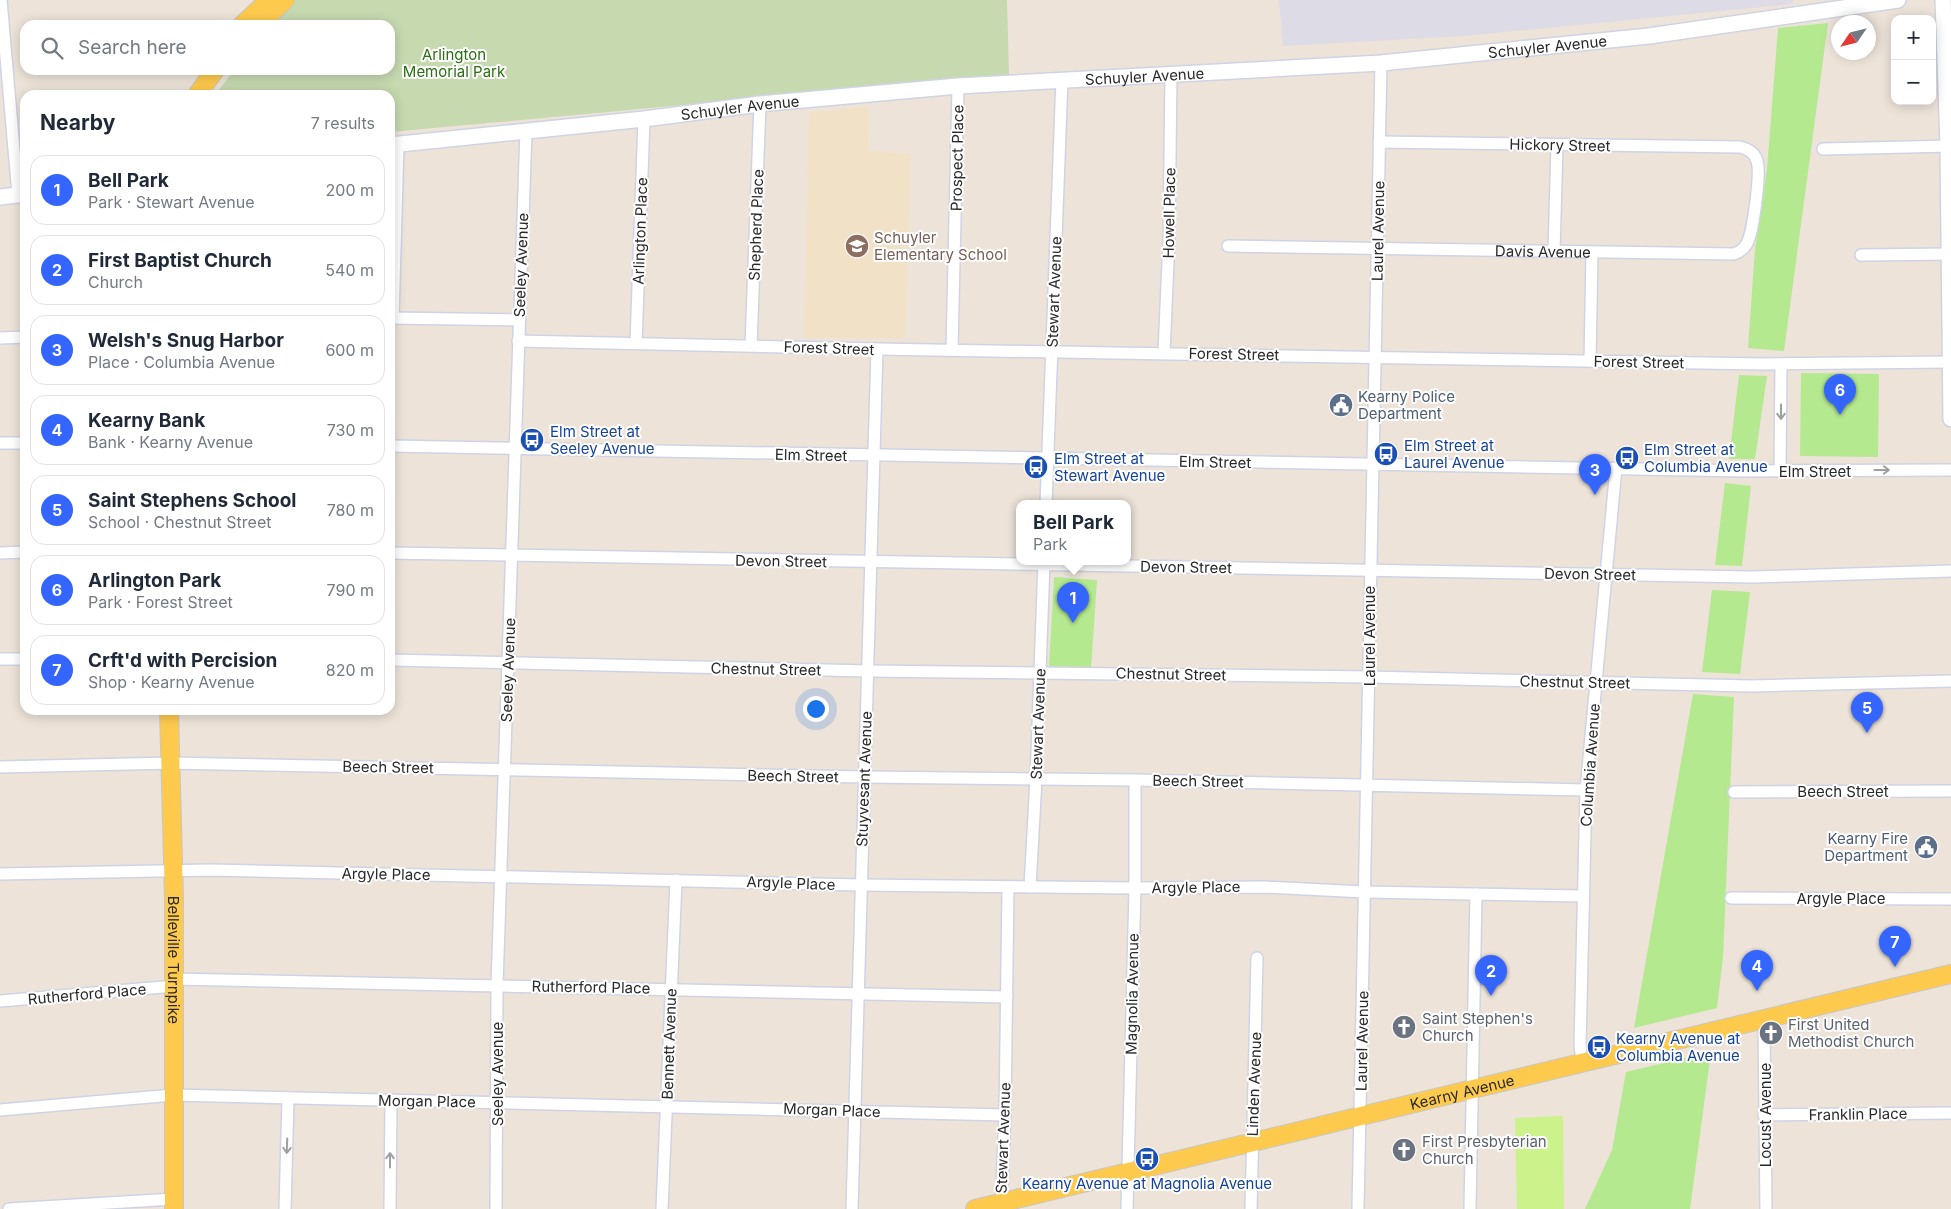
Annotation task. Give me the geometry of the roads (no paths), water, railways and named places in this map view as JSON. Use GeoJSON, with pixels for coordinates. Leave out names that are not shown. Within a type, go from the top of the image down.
{"type":"FeatureCollection","features":[{"type":"Feature","properties":{"kind":"main road"},"geometry":{"type":"LineString","coordinates":[[247,20],[269,0]]}},
{"type":"Feature","properties":{"kind":"main road"},"geometry":{"type":"LineString","coordinates":[[263,20],[285,0]]}},
{"type":"Feature","properties":{"kind":"main road","name":"Schuyler Avenue"},"geometry":{"type":"LineString","coordinates":[[395,145],[644,119],[760,104],[958,86],[1381,63],[1649,36],[1898,0]]}},
{"type":"Feature","properties":{"kind":"main road"},"geometry":{"type":"LineString","coordinates":[[1943,0],[1950,146],[1951,419]]}},
{"type":"Feature","properties":{"kind":"main road"},"geometry":{"type":"LineString","coordinates":[[193,90],[202,75]]}},
{"type":"Feature","properties":{"kind":"main road"},"geometry":{"type":"LineString","coordinates":[[201,90],[211,75]]}},
{"type":"Feature","properties":{"kind":"main road"},"geometry":{"type":"LineString","coordinates":[[0,197],[20,194]]}},
{"type":"Feature","properties":{"kind":"main road","name":"Belleville Turnpike"},"geometry":{"type":"LineString","coordinates":[[169,715],[174,870],[174,1204]]}},
{"type":"Feature","properties":{"kind":"main road","name":"Kearny Avenue"},"geometry":{"type":"LineString","coordinates":[[975,1209],[1001,1206],[1128,1172],[1360,1115],[1951,974]]}},
{"type":"Feature","properties":{"kind":"street"},"geometry":{"type":"LineString","coordinates":[[1,0],[20,184]]}},
{"type":"Feature","properties":{"kind":"street","name":"Laurel Avenue"},"geometry":{"type":"LineString","coordinates":[[1358,1209],[1381,63]]}},
{"type":"Feature","properties":{"kind":"street","name":"Howell Place"},"geometry":{"type":"LineString","coordinates":[[1164,353],[1169,240],[1172,73]]}},
{"type":"Feature","properties":{"kind":"street","name":"Stewart Avenue"},"geometry":{"type":"LineString","coordinates":[[1046,500],[1062,79]]}},
{"type":"Feature","properties":{"kind":"street","name":"Prospect Place"},"geometry":{"type":"LineString","coordinates":[[952,349],[958,86]]}},
{"type":"Feature","properties":{"kind":"street","name":"Shepherd Place"},"geometry":{"type":"LineString","coordinates":[[751,345],[760,104]]}},
{"type":"Feature","properties":{"kind":"street","name":"Arlington Place"},"geometry":{"type":"LineString","coordinates":[[636,343],[644,119]]}},
{"type":"Feature","properties":{"kind":"street","name":"Seeley Avenue"},"geometry":{"type":"LineString","coordinates":[[496,1209],[497,985],[526,130]]}},
{"type":"Feature","properties":{"kind":"street","name":"Hickory Street"},"geometry":{"type":"LineString","coordinates":[[1379,142],[1740,147]]}},
{"type":"Feature","properties":{"kind":"street"},"geometry":{"type":"LineString","coordinates":[[1554,252],[1557,145]]}},
{"type":"Feature","properties":{"kind":"street"},"geometry":{"type":"LineString","coordinates":[[1823,149],[1950,146]]}},
{"type":"Feature","properties":{"kind":"street","name":"Davis Avenue"},"geometry":{"type":"LineString","coordinates":[[1228,246],[1734,254],[1740,252],[1750,239],[1759,171],[1754,154],[1748,149],[1740,147]]}},
{"type":"Feature","properties":{"kind":"street"},"geometry":{"type":"LineString","coordinates":[[1590,361],[1592,253]]}},
{"type":"Feature","properties":{"kind":"street"},"geometry":{"type":"LineString","coordinates":[[1861,255],[1951,254]]}},
{"type":"Feature","properties":{"kind":"street"},"geometry":{"type":"LineString","coordinates":[[395,318],[519,320]]}},
{"type":"Feature","properties":{"kind":"street"},"geometry":{"type":"LineString","coordinates":[[0,338],[20,337]]}},
{"type":"Feature","properties":{"kind":"street","name":"Forest Street"},"geometry":{"type":"LineString","coordinates":[[518,341],[1781,364],[1833,361],[1951,362]]}},
{"type":"Feature","properties":{"kind":"street","name":"Stuyvesant Avenue"},"geometry":{"type":"LineString","coordinates":[[852,1209],[877,349]]}},
{"type":"Feature","properties":{"kind":"street"},"geometry":{"type":"LineString","coordinates":[[1780,471],[1781,364]]}},
{"type":"Feature","properties":{"kind":"street"},"geometry":{"type":"LineString","coordinates":[[0,444],[20,443]]}},
{"type":"Feature","properties":{"kind":"street","name":"Elm Street"},"geometry":{"type":"LineString","coordinates":[[395,446],[1780,471],[1951,470]]}},
{"type":"Feature","properties":{"kind":"street","name":"Columbia Avenue"},"geometry":{"type":"LineString","coordinates":[[1582,1062],[1586,790],[1616,468]]}},
{"type":"Feature","properties":{"kind":"street"},"geometry":{"type":"LineString","coordinates":[[0,553],[20,552]]}},
{"type":"Feature","properties":{"kind":"street","name":"Devon Street"},"geometry":{"type":"LineString","coordinates":[[395,553],[871,563],[1016,563]]}},
{"type":"Feature","properties":{"kind":"street","name":"Stewart Avenue"},"geometry":{"type":"LineString","coordinates":[[1030,887],[1044,565]]}},
{"type":"Feature","properties":{"kind":"street","name":"Devon Street"},"geometry":{"type":"LineString","coordinates":[[1131,565],[1751,577],[1951,571]]}},
{"type":"Feature","properties":{"kind":"street"},"geometry":{"type":"LineString","coordinates":[[0,659],[20,659]]}},
{"type":"Feature","properties":{"kind":"street","name":"Chestnut Street"},"geometry":{"type":"LineString","coordinates":[[395,660],[867,671],[1370,677],[1751,686],[1951,681]]}},
{"type":"Feature","properties":{"kind":"street","name":"Beech Street"},"geometry":{"type":"LineString","coordinates":[[0,767],[171,763],[1586,790]]}},
{"type":"Feature","properties":{"kind":"street","name":"Magnolia Avenue"},"geometry":{"type":"LineString","coordinates":[[1127,1209],[1135,888],[1135,780]]}},
{"type":"Feature","properties":{"kind":"street","name":"Beech Street"},"geometry":{"type":"LineString","coordinates":[[1734,792],[1951,791]]}},
{"type":"Feature","properties":{"kind":"street","name":"Argyle Place"},"geometry":{"type":"LineString","coordinates":[[0,874],[174,870],[860,885],[1135,888],[1264,887],[1365,892],[1583,896]]}},
{"type":"Feature","properties":{"kind":"street","name":"Bennett Avenue"},"geometry":{"type":"LineString","coordinates":[[662,1209],[676,880]]}},
{"type":"Feature","properties":{"kind":"street","name":"Stewart Avenue"},"geometry":{"type":"LineString","coordinates":[[1001,1206],[1005,1115],[1008,887]]}},
{"type":"Feature","properties":{"kind":"street"},"geometry":{"type":"LineString","coordinates":[[1470,1209],[1476,894]]}},
{"type":"Feature","properties":{"kind":"street","name":"Argyle Place"},"geometry":{"type":"LineString","coordinates":[[1731,898],[1951,899]]}},
{"type":"Feature","properties":{"kind":"street","name":"Linden Avenue"},"geometry":{"type":"LineString","coordinates":[[1251,1209],[1257,958]]}},
{"type":"Feature","properties":{"kind":"street","name":"Rutherford Place"},"geometry":{"type":"LineString","coordinates":[[0,1001],[175,982],[670,988],[1007,997]]}},
{"type":"Feature","properties":{"kind":"street","name":"Locust Avenue"},"geometry":{"type":"LineString","coordinates":[[1764,1020],[1766,1209]]}},
{"type":"Feature","properties":{"kind":"street","name":"Morgan Place"},"geometry":{"type":"LineString","coordinates":[[0,1110],[173,1095],[1005,1115]]}},
{"type":"Feature","properties":{"kind":"street"},"geometry":{"type":"LineString","coordinates":[[285,1209],[288,1098]]}},
{"type":"Feature","properties":{"kind":"street"},"geometry":{"type":"LineString","coordinates":[[390,1209],[391,1100]]}},
{"type":"Feature","properties":{"kind":"street","name":"Franklin Place"},"geometry":{"type":"LineString","coordinates":[[1764,1115],[1951,1112]]}},
{"type":"Feature","properties":{"kind":"street"},"geometry":{"type":"LineString","coordinates":[[9,1209],[174,1204]]}},
{"type":"Feature","properties":{"kind":"place","name":"Schuyler Elementary School"},"geometry":{"type":"Point","coordinates":[857,246]}},
{"type":"Feature","properties":{"kind":"place","name":"Kearny Police Department"},"geometry":{"type":"Point","coordinates":[1341,405]}},
{"type":"Feature","properties":{"kind":"place","name":"Arlington Park"},"geometry":{"type":"Point","coordinates":[1840,415]}},
{"type":"Feature","properties":{"kind":"place","name":"Elm Street at Seeley Avenue"},"geometry":{"type":"Point","coordinates":[532,440]}},
{"type":"Feature","properties":{"kind":"place","name":"Elm Street at Laurel Avenue"},"geometry":{"type":"Point","coordinates":[1386,454]}},
{"type":"Feature","properties":{"kind":"place","name":"Elm Street at Columbia Avenue"},"geometry":{"type":"Point","coordinates":[1627,458]}},
{"type":"Feature","properties":{"kind":"place","name":"Elm Street at Stewart Avenue"},"geometry":{"type":"Point","coordinates":[1036,467]}},
{"type":"Feature","properties":{"kind":"place","name":"Welsh's Snug Harbor"},"geometry":{"type":"Point","coordinates":[1595,495]}},
{"type":"Feature","properties":{"kind":"place","name":"Bell Park"},"geometry":{"type":"Point","coordinates":[1073,623]}},
{"type":"Feature","properties":{"kind":"place","name":"Saint Stephens School"},"geometry":{"type":"Point","coordinates":[1867,733]}},
{"type":"Feature","properties":{"kind":"place","name":"Kearny Fire Department"},"geometry":{"type":"Point","coordinates":[1926,847]}},
{"type":"Feature","properties":{"kind":"place","name":"Crft'd with Percision"},"geometry":{"type":"Point","coordinates":[1895,967]}},
{"type":"Feature","properties":{"kind":"place","name":"Kearny Bank"},"geometry":{"type":"Point","coordinates":[1757,991]}},
{"type":"Feature","properties":{"kind":"place","name":"First Baptist Church"},"geometry":{"type":"Point","coordinates":[1491,996]}},
{"type":"Feature","properties":{"kind":"place","name":"Saint Stephen's Church"},"geometry":{"type":"Point","coordinates":[1404,1027]}},
{"type":"Feature","properties":{"kind":"place","name":"First United Methodist Church"},"geometry":{"type":"Point","coordinates":[1771,1033]}},
{"type":"Feature","properties":{"kind":"place","name":"Kearny Avenue at Columbia Avenue"},"geometry":{"type":"Point","coordinates":[1599,1047]}},
{"type":"Feature","properties":{"kind":"place","name":"First Presbyterian Church"},"geometry":{"type":"Point","coordinates":[1404,1150]}},
{"type":"Feature","properties":{"kind":"place","name":"Kearny Avenue at Magnolia Avenue"},"geometry":{"type":"Point","coordinates":[1147,1159]}},
{"type":"Feature","properties":{"kind":"park label","name":"Arlington Memorial Park"},"geometry":{"type":"Point","coordinates":[454,62]}}]}
